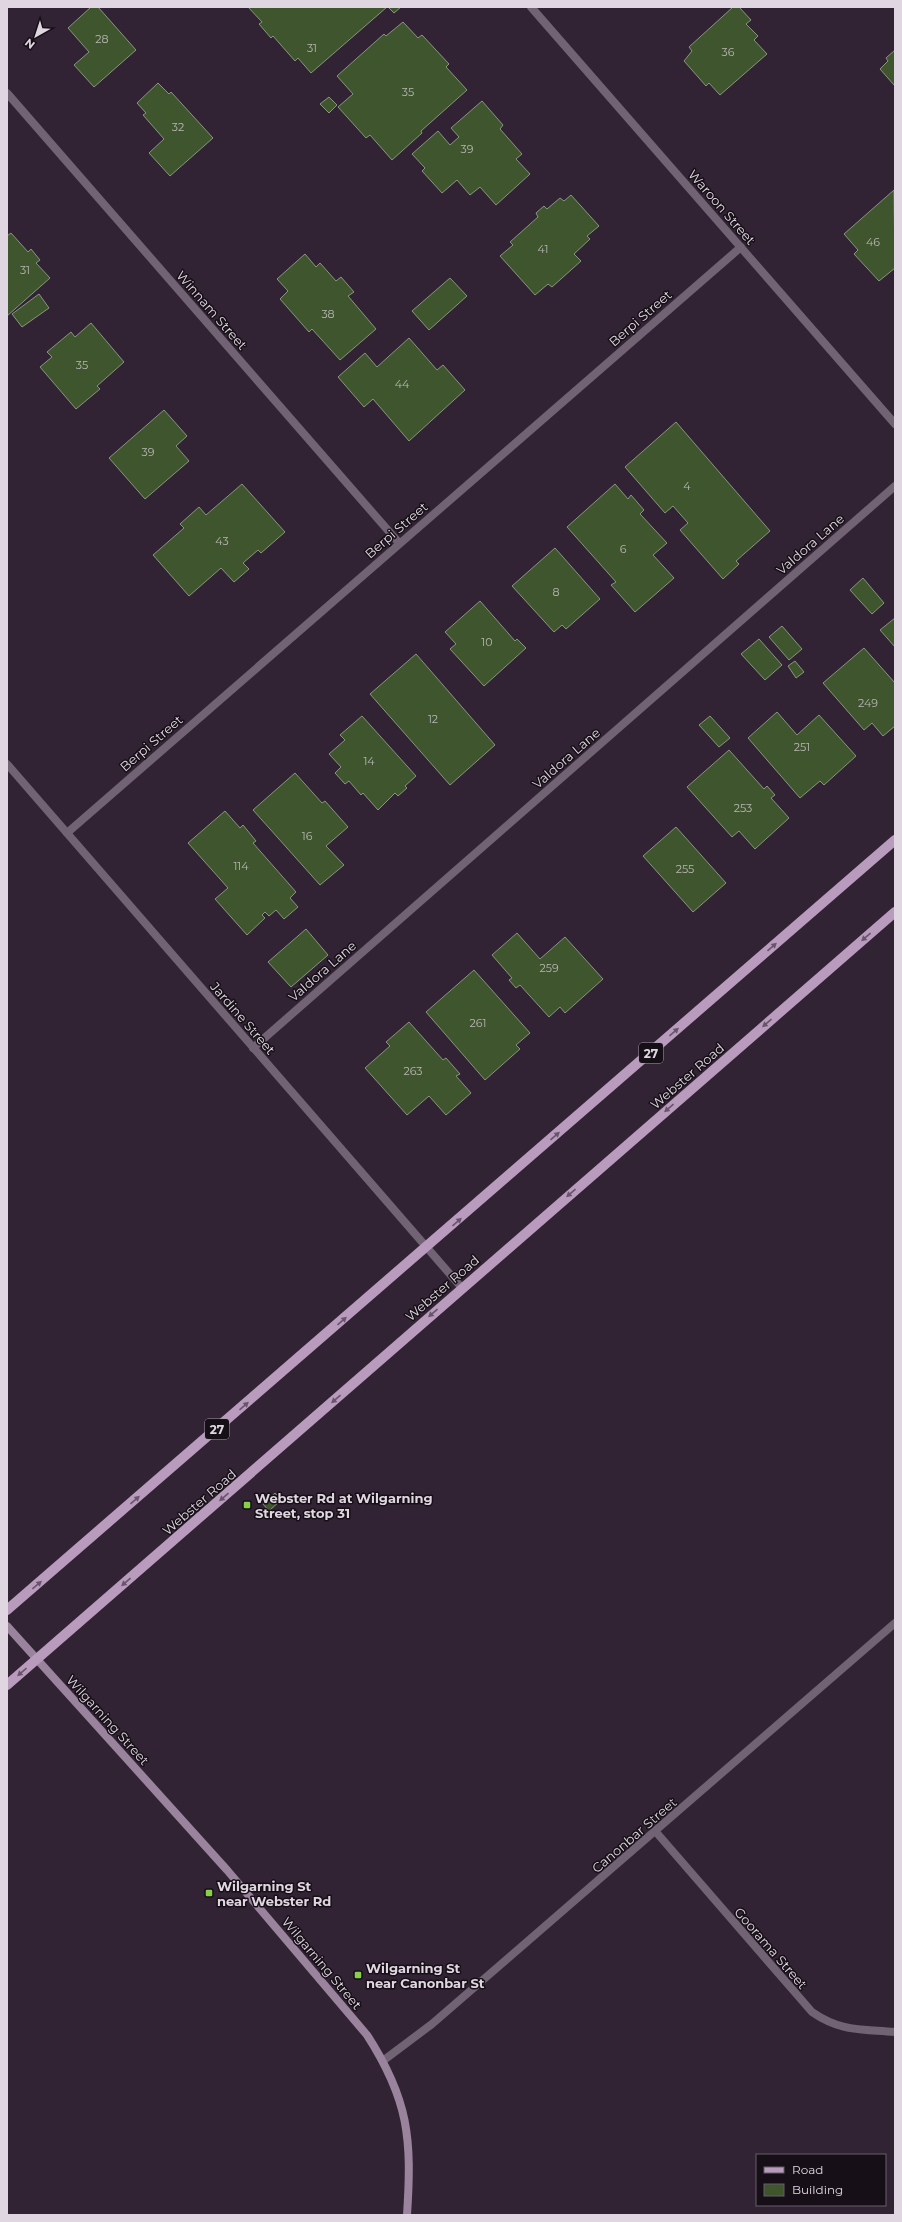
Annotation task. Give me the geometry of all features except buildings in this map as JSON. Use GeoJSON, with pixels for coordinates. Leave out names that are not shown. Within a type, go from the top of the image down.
{"type":"FeatureCollection","features":[{"type":"Feature","properties":{"kind":"main road","name":"27"},"geometry":{"type":"LineString","coordinates":[[7,1610],[895,840]]}},
{"type":"Feature","properties":{"kind":"main road","name":"Webster Road"},"geometry":{"type":"LineString","coordinates":[[7,1685],[895,912]]}},
{"type":"Feature","properties":{"kind":"street","name":"Waroon Street"},"geometry":{"type":"LineString","coordinates":[[531,7],[895,424]]}},
{"type":"Feature","properties":{"kind":"street","name":"Winnam Street"},"geometry":{"type":"LineString","coordinates":[[7,93],[399,543]]}},
{"type":"Feature","properties":{"kind":"street","name":"Berpi Street"},"geometry":{"type":"LineString","coordinates":[[67,833],[741,246]]}},
{"type":"Feature","properties":{"kind":"street","name":"Valdora Lane"},"geometry":{"type":"LineString","coordinates":[[253,1048],[895,486]]}},
{"type":"Feature","properties":{"kind":"street","name":"Jardine Street"},"geometry":{"type":"LineString","coordinates":[[7,764],[462,1288]]}},
{"type":"Feature","properties":{"kind":"street","name":"Canonbar Street"},"geometry":{"type":"LineString","coordinates":[[384,2060],[432,2024],[656,1832],[895,1623]]}},
{"type":"Feature","properties":{"kind":"street","name":"Wilgarning Street"},"geometry":{"type":"LineString","coordinates":[[7,1626],[227,1870],[367,2035],[384,2060],[404,2111],[409,2137],[410,2164],[407,2215]]}},
{"type":"Feature","properties":{"kind":"street","name":"Goorama Street"},"geometry":{"type":"LineString","coordinates":[[656,1832],[812,2012],[826,2022],[841,2028],[895,2032]]}},
{"type":"Feature","properties":{"kind":"place","name":"Webster Rd at Wilgarning Street, stop 31"},"geometry":{"type":"Point","coordinates":[247,1505]}},
{"type":"Feature","properties":{"kind":"place","name":"Wilgarning St near Webster Rd"},"geometry":{"type":"Point","coordinates":[209,1893]}},
{"type":"Feature","properties":{"kind":"place","name":"Wilgarning St near Canonbar St"},"geometry":{"type":"Point","coordinates":[358,1975]}}]}
